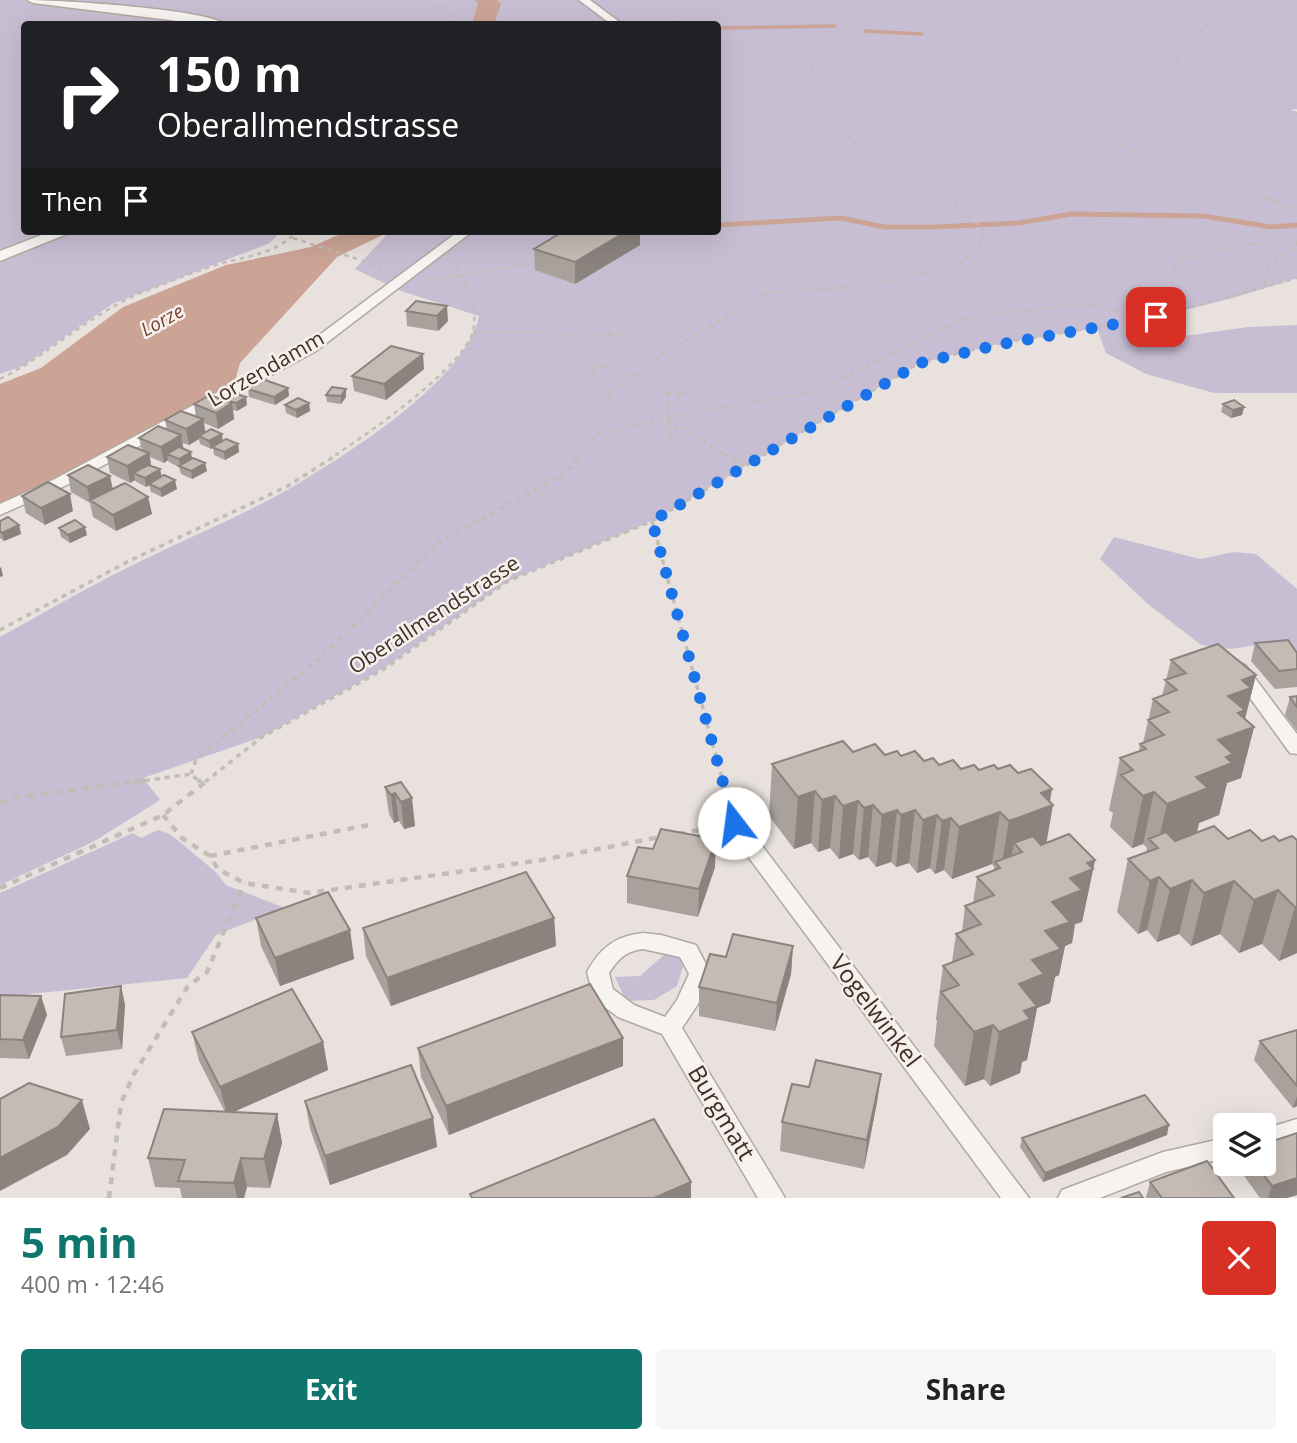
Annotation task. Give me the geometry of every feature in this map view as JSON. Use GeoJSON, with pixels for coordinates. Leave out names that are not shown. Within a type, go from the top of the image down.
{"type":"FeatureCollection","features":[{"type":"Feature","properties":{"kind":"street"},"geometry":{"type":"LineString","coordinates":[[33,0],[202,21]]}},
{"type":"Feature","properties":{"kind":"street"},"geometry":{"type":"LineString","coordinates":[[584,0],[614,21]]}},
{"type":"Feature","properties":{"kind":"street"},"geometry":{"type":"LineString","coordinates":[[0,256],[55,235]]}},
{"type":"Feature","properties":{"kind":"street","name":"Lorzendamm"},"geometry":{"type":"LineString","coordinates":[[0,510],[61,482],[311,348],[460,235]]}},
{"type":"Feature","properties":{"kind":"street"},"geometry":{"type":"LineString","coordinates":[[1235,665],[1297,748]]}},
{"type":"Feature","properties":{"kind":"street","name":"Vogelwinkel"},"geometry":{"type":"LineString","coordinates":[[734,823],[1016,1198]]}},
{"type":"Feature","properties":{"kind":"street"},"geometry":{"type":"LineString","coordinates":[[665,941],[688,951],[700,974],[687,1004],[670,1028],[626,1011],[602,993],[598,972],[615,949],[637,942],[665,941]]}},
{"type":"Feature","properties":{"kind":"street","name":"Burgmatt"},"geometry":{"type":"LineString","coordinates":[[670,1028],[772,1198]]}},
{"type":"Feature","properties":{"kind":"street"},"geometry":{"type":"LineString","coordinates":[[1276,1135],[1297,1129]]}},
{"type":"Feature","properties":{"kind":"street"},"geometry":{"type":"LineString","coordinates":[[1072,1198],[1163,1162],[1213,1151]]}},
{"type":"Feature","properties":{"kind":"path"},"geometry":{"type":"LineString","coordinates":[[407,0],[440,6],[453,15],[453,21]]}},
{"type":"Feature","properties":{"kind":"path"},"geometry":{"type":"LineString","coordinates":[[676,21],[680,13],[680,0]]}},
{"type":"Feature","properties":{"kind":"path"},"geometry":{"type":"LineString","coordinates":[[191,774],[196,760],[321,657],[439,542],[566,473],[597,434],[611,391],[672,348],[770,292],[834,289],[933,272],[962,261],[980,248],[984,230],[968,212],[854,142],[817,94],[809,72],[813,52],[828,37],[850,26],[853,11],[844,0]]}},
{"type":"Feature","properties":{"kind":"path"},"geometry":{"type":"LineString","coordinates":[[1218,0],[1225,6],[1197,39],[1175,59],[1121,77],[1115,93],[1099,102],[1091,112],[1099,131],[1137,154],[1297,209]]}},
{"type":"Feature","properties":{"kind":"path"},"geometry":{"type":"LineString","coordinates":[[1175,59],[1185,74],[1297,113]]}},
{"type":"Feature","properties":{"kind":"path"},"geometry":{"type":"LineString","coordinates":[[0,379],[35,363],[109,308],[293,238],[295,235]]}},
{"type":"Feature","properties":{"kind":"path"},"geometry":{"type":"LineString","coordinates":[[293,238],[356,260]]}},
{"type":"Feature","properties":{"kind":"path"},"geometry":{"type":"LineString","coordinates":[[597,434],[702,410],[812,392],[970,317],[1083,304],[1156,317],[1172,295],[1170,275],[1177,262],[1242,244],[1297,243]]}},
{"type":"Feature","properties":{"kind":"path"},"geometry":{"type":"LineString","coordinates":[[1265,286],[1267,267],[1297,243]]}},
{"type":"Feature","properties":{"kind":"path"},"geometry":{"type":"LineString","coordinates":[[0,630],[129,561],[288,486],[345,449],[416,396],[449,366],[473,332],[473,309],[462,275],[529,266],[539,262]]}},
{"type":"Feature","properties":{"kind":"path","name":"Oberallmendstrasse"},"geometry":{"type":"LineString","coordinates":[[0,888],[163,815],[201,782],[262,737],[384,668],[508,581],[652,521],[920,363],[1002,344],[1156,317],[1296,279]]}},
{"type":"Feature","properties":{"kind":"path"},"geometry":{"type":"LineString","coordinates":[[473,332],[625,334],[603,337],[592,377],[603,365],[686,396],[667,393],[670,438],[677,425],[744,466]]}},
{"type":"Feature","properties":{"kind":"path"},"geometry":{"type":"LineString","coordinates":[[163,815],[182,838],[210,856],[218,869],[244,883],[309,893],[542,860],[734,823],[652,521]]}},
{"type":"Feature","properties":{"kind":"path"},"geometry":{"type":"LineString","coordinates":[[0,803],[19,797],[191,774],[201,782]]}},
{"type":"Feature","properties":{"kind":"path"},"geometry":{"type":"LineString","coordinates":[[210,856],[369,825]]}},
{"type":"Feature","properties":{"kind":"path"},"geometry":{"type":"LineString","coordinates":[[109,1198],[121,1103],[134,1074],[188,986],[207,972],[244,883]]}},
{"type":"Feature","properties":{"kind":"shaded area"},"geometry":{"type":"Polygon","coordinates":[[[0,0],[1297,0],[1297,109],[1291,110],[1297,113],[1297,278],[1233,298],[1156,317],[1185,336],[1248,327],[1297,325],[1297,393],[1214,393],[1146,374],[1106,353],[1097,328],[1002,343],[920,363],[652,521],[508,581],[384,668],[262,737],[143,778],[160,800],[93,842],[0,885],[0,637],[111,576],[294,486],[344,455],[402,413],[453,365],[470,340],[479,316],[401,291],[355,269],[386,235],[721,235],[721,21],[21,21],[21,235],[277,235],[270,243],[112,304],[23,366],[0,374],[0,0]]]}},
{"type":"Feature","properties":{"kind":"shaded area"},"geometry":{"type":"Polygon","coordinates":[[[1114,537],[1200,559],[1234,552],[1256,554],[1297,589],[1297,651],[1269,643],[1231,649],[1201,645],[1148,604],[1100,559],[1114,537]]]}},
{"type":"Feature","properties":{"kind":"shaded area"},"geometry":{"type":"Polygon","coordinates":[[[158,830],[170,834],[216,872],[226,885],[285,908],[216,935],[187,978],[0,997],[0,893],[133,833],[141,838],[158,830]]]}},
{"type":"Feature","properties":{"kind":"shaded area"},"geometry":{"type":"Polygon","coordinates":[[[666,953],[682,959],[683,966],[677,986],[654,1000],[626,1001],[615,977],[640,976],[666,953]]]}},
{"type":"Feature","properties":{"kind":"water"},"geometry":{"type":"Polygon","coordinates":[[[474,0],[497,0],[501,4],[495,21],[473,21],[478,3],[474,0]]]}},
{"type":"Feature","properties":{"kind":"water","name":"Lorze"},"geometry":{"type":"Polygon","coordinates":[[[338,235],[383,235],[337,257],[240,363],[235,381],[51,481],[0,503],[0,384],[41,368],[123,307],[226,265],[311,247],[338,235]]]}},
{"type":"Feature","properties":{"kind":"building"},"geometry":{"type":"Polygon","coordinates":[[[557,235],[620,235],[575,262],[534,249],[557,235]]]}},
{"type":"Feature","properties":{"kind":"building"},"geometry":{"type":"Polygon","coordinates":[[[416,301],[447,306],[437,316],[406,311],[416,301]]]}},
{"type":"Feature","properties":{"kind":"building"},"geometry":{"type":"Polygon","coordinates":[[[391,346],[423,354],[384,384],[352,376],[391,346]]]}},
{"type":"Feature","properties":{"kind":"building"},"geometry":{"type":"Polygon","coordinates":[[[262,379],[288,388],[274,397],[248,389],[262,379]]]}},
{"type":"Feature","properties":{"kind":"building"},"geometry":{"type":"Polygon","coordinates":[[[332,387],[346,389],[341,396],[326,395],[332,387]]]}},
{"type":"Feature","properties":{"kind":"building"},"geometry":{"type":"Polygon","coordinates":[[[236,394],[246,397],[236,403],[226,400],[236,394]]]}},
{"type":"Feature","properties":{"kind":"building"},"geometry":{"type":"Polygon","coordinates":[[[210,395],[232,403],[216,413],[194,404],[210,395]]]}},
{"type":"Feature","properties":{"kind":"building"},"geometry":{"type":"Polygon","coordinates":[[[298,398],[309,403],[296,410],[285,405],[298,398]]]}},
{"type":"Feature","properties":{"kind":"building"},"geometry":{"type":"Polygon","coordinates":[[[1234,400],[1244,407],[1233,410],[1223,404],[1234,400]]]}},
{"type":"Feature","properties":{"kind":"building"},"geometry":{"type":"Polygon","coordinates":[[[181,411],[203,419],[186,429],[165,420],[181,411]]]}},
{"type":"Feature","properties":{"kind":"building"},"geometry":{"type":"Polygon","coordinates":[[[158,426],[181,435],[161,447],[139,438],[158,426]]]}},
{"type":"Feature","properties":{"kind":"building"},"geometry":{"type":"Polygon","coordinates":[[[211,429],[222,434],[209,441],[199,436],[211,429]]]}},
{"type":"Feature","properties":{"kind":"building"},"geometry":{"type":"Polygon","coordinates":[[[226,439],[238,444],[224,452],[212,447],[226,439]]]}},
{"type":"Feature","properties":{"kind":"building"},"geometry":{"type":"Polygon","coordinates":[[[128,445],[149,453],[127,466],[107,457],[128,445]]]}},
{"type":"Feature","properties":{"kind":"building"},"geometry":{"type":"Polygon","coordinates":[[[179,447],[191,452],[179,459],[167,454],[179,447]]]}},
{"type":"Feature","properties":{"kind":"building"},"geometry":{"type":"Polygon","coordinates":[[[193,458],[205,463],[191,471],[179,466],[193,458]]]}},
{"type":"Feature","properties":{"kind":"building"},"geometry":{"type":"Polygon","coordinates":[[[88,465],[110,476],[87,487],[68,475],[88,465]]]}},
{"type":"Feature","properties":{"kind":"building"},"geometry":{"type":"Polygon","coordinates":[[[148,465],[160,469],[145,478],[133,473],[148,465]]]}},
{"type":"Feature","properties":{"kind":"building"},"geometry":{"type":"Polygon","coordinates":[[[164,475],[175,480],[160,489],[149,484],[164,475]]]}},
{"type":"Feature","properties":{"kind":"building"},"geometry":{"type":"Polygon","coordinates":[[[48,482],[70,494],[41,508],[22,496],[48,482]]]}},
{"type":"Feature","properties":{"kind":"building"},"geometry":{"type":"Polygon","coordinates":[[[125,483],[148,497],[113,515],[90,500],[125,483]]]}},
{"type":"Feature","properties":{"kind":"building"},"geometry":{"type":"Polygon","coordinates":[[[8,517],[19,525],[2,533],[0,521],[8,517]]]}},
{"type":"Feature","properties":{"kind":"building"},"geometry":{"type":"Polygon","coordinates":[[[75,520],[85,527],[68,535],[59,528],[75,520]]]}},
{"type":"Feature","properties":{"kind":"building"},"geometry":{"type":"Polygon","coordinates":[[[1288,640],[1297,653],[1297,669],[1279,671],[1255,643],[1288,640]]]}},
{"type":"Feature","properties":{"kind":"building"},"geometry":{"type":"Polygon","coordinates":[[[1218,644],[1256,675],[1242,680],[1251,688],[1228,696],[1245,710],[1238,713],[1254,727],[1218,740],[1233,754],[1226,757],[1232,763],[1196,777],[1208,788],[1167,804],[1154,792],[1143,796],[1121,775],[1133,770],[1120,758],[1146,749],[1140,744],[1164,735],[1148,720],[1169,712],[1153,699],[1177,690],[1165,680],[1186,673],[1171,660],[1218,644]]]}},
{"type":"Feature","properties":{"kind":"building"},"geometry":{"type":"Polygon","coordinates":[[[1297,696],[1297,707],[1290,697],[1297,696]]]}},
{"type":"Feature","properties":{"kind":"building"},"geometry":{"type":"Polygon","coordinates":[[[843,741],[853,752],[875,744],[885,755],[897,751],[901,756],[915,751],[924,761],[933,758],[939,765],[953,760],[961,769],[974,765],[979,770],[994,765],[998,769],[1010,765],[1018,773],[1031,769],[1052,789],[1041,793],[1053,805],[1009,821],[1000,812],[959,827],[951,818],[942,821],[937,815],[923,820],[915,810],[901,815],[897,810],[882,815],[873,805],[864,808],[858,801],[843,806],[835,796],[822,800],[815,791],[798,797],[772,764],[843,741]]]}},
{"type":"Feature","properties":{"kind":"building"},"geometry":{"type":"Polygon","coordinates":[[[401,782],[412,798],[401,802],[395,793],[391,795],[385,787],[401,782]]]}},
{"type":"Feature","properties":{"kind":"building"},"geometry":{"type":"Polygon","coordinates":[[[1214,826],[1228,839],[1250,830],[1262,841],[1274,836],[1279,841],[1292,836],[1297,840],[1297,907],[1278,890],[1254,900],[1234,881],[1204,893],[1192,880],[1170,889],[1159,877],[1150,881],[1128,859],[1158,848],[1149,839],[1166,832],[1175,841],[1214,826]]]}},
{"type":"Feature","properties":{"kind":"building"},"geometry":{"type":"Polygon","coordinates":[[[661,829],[716,839],[699,889],[627,876],[638,847],[653,849],[661,829]]]}},
{"type":"Feature","properties":{"kind":"building"},"geometry":{"type":"Polygon","coordinates":[[[1069,834],[1095,860],[1087,863],[1093,869],[1070,878],[1082,890],[1052,902],[1070,922],[1045,931],[1061,949],[1032,960],[1044,974],[1019,984],[1037,1006],[1024,1011],[1030,1019],[999,1032],[993,1025],[974,1032],[941,992],[959,985],[943,966],[973,954],[956,934],[981,924],[965,906],[994,895],[977,877],[1000,868],[995,862],[1022,852],[1014,843],[1033,836],[1041,845],[1069,834]]]}},
{"type":"Feature","properties":{"kind":"building"},"geometry":{"type":"Polygon","coordinates":[[[526,872],[554,918],[387,978],[363,928],[526,872]]]}},
{"type":"Feature","properties":{"kind":"building"},"geometry":{"type":"Polygon","coordinates":[[[328,892],[350,930],[275,958],[256,918],[328,892]]]}},
{"type":"Feature","properties":{"kind":"building"},"geometry":{"type":"Polygon","coordinates":[[[733,934],[793,946],[777,1003],[699,987],[710,954],[726,957],[733,934]]]}},
{"type":"Feature","properties":{"kind":"building"},"geometry":{"type":"Polygon","coordinates":[[[590,984],[623,1038],[446,1106],[418,1048],[590,984]]]}},
{"type":"Feature","properties":{"kind":"building"},"geometry":{"type":"Polygon","coordinates":[[[121,986],[117,1030],[61,1037],[65,994],[121,986]]]}},
{"type":"Feature","properties":{"kind":"building"},"geometry":{"type":"Polygon","coordinates":[[[292,989],[323,1042],[220,1087],[192,1032],[292,989]]]}},
{"type":"Feature","properties":{"kind":"building"},"geometry":{"type":"Polygon","coordinates":[[[0,995],[41,996],[23,1040],[0,1039],[0,995]]]}},
{"type":"Feature","properties":{"kind":"building"},"geometry":{"type":"Polygon","coordinates":[[[1297,1030],[1297,1086],[1260,1041],[1297,1030]]]}},
{"type":"Feature","properties":{"kind":"building"},"geometry":{"type":"Polygon","coordinates":[[[816,1060],[881,1074],[867,1140],[782,1122],[792,1084],[809,1087],[816,1060]]]}},
{"type":"Feature","properties":{"kind":"building"},"geometry":{"type":"Polygon","coordinates":[[[411,1065],[433,1118],[325,1156],[305,1101],[411,1065]]]}},
{"type":"Feature","properties":{"kind":"building"},"geometry":{"type":"Polygon","coordinates":[[[29,1083],[82,1100],[58,1127],[0,1158],[0,1099],[29,1083]]]}},
{"type":"Feature","properties":{"kind":"building"},"geometry":{"type":"Polygon","coordinates":[[[1145,1095],[1169,1125],[1045,1173],[1022,1138],[1145,1095]]]}},
{"type":"Feature","properties":{"kind":"building"},"geometry":{"type":"Polygon","coordinates":[[[164,1109],[277,1114],[264,1159],[241,1158],[234,1183],[178,1181],[185,1160],[148,1158],[164,1109]]]}},
{"type":"Feature","properties":{"kind":"building"},"geometry":{"type":"Polygon","coordinates":[[[654,1119],[691,1182],[654,1198],[472,1198],[470,1194],[654,1119]]]}},
{"type":"Feature","properties":{"kind":"building"},"geometry":{"type":"Polygon","coordinates":[[[1297,1133],[1297,1178],[1272,1186],[1264,1176],[1276,1176],[1276,1140],[1297,1133]]]}},
{"type":"Feature","properties":{"kind":"building"},"geometry":{"type":"Polygon","coordinates":[[[1207,1161],[1213,1169],[1213,1176],[1218,1176],[1234,1198],[1162,1198],[1150,1182],[1207,1161]]]}},
{"type":"Feature","properties":{"kind":"building"},"geometry":{"type":"Polygon","coordinates":[[[1139,1192],[1143,1198],[1121,1198],[1139,1192]]]}},
{"type":"Feature","properties":{"kind":"waterway"},"geometry":{"type":"LineString","coordinates":[[721,28],[835,26]]}},
{"type":"Feature","properties":{"kind":"waterway"},"geometry":{"type":"LineString","coordinates":[[865,31],[922,34]]}},
{"type":"Feature","properties":{"kind":"waterway"},"geometry":{"type":"LineString","coordinates":[[721,225],[841,218],[884,227],[935,227],[1019,223],[1071,214],[1203,216],[1272,227],[1297,225]]}},
{"type":"Feature","properties":{"kind":"route"},"geometry":{"type":"LineString","coordinates":[[734,823],[652,521],[920,363],[1002,344],[1156,317]]}}]}
